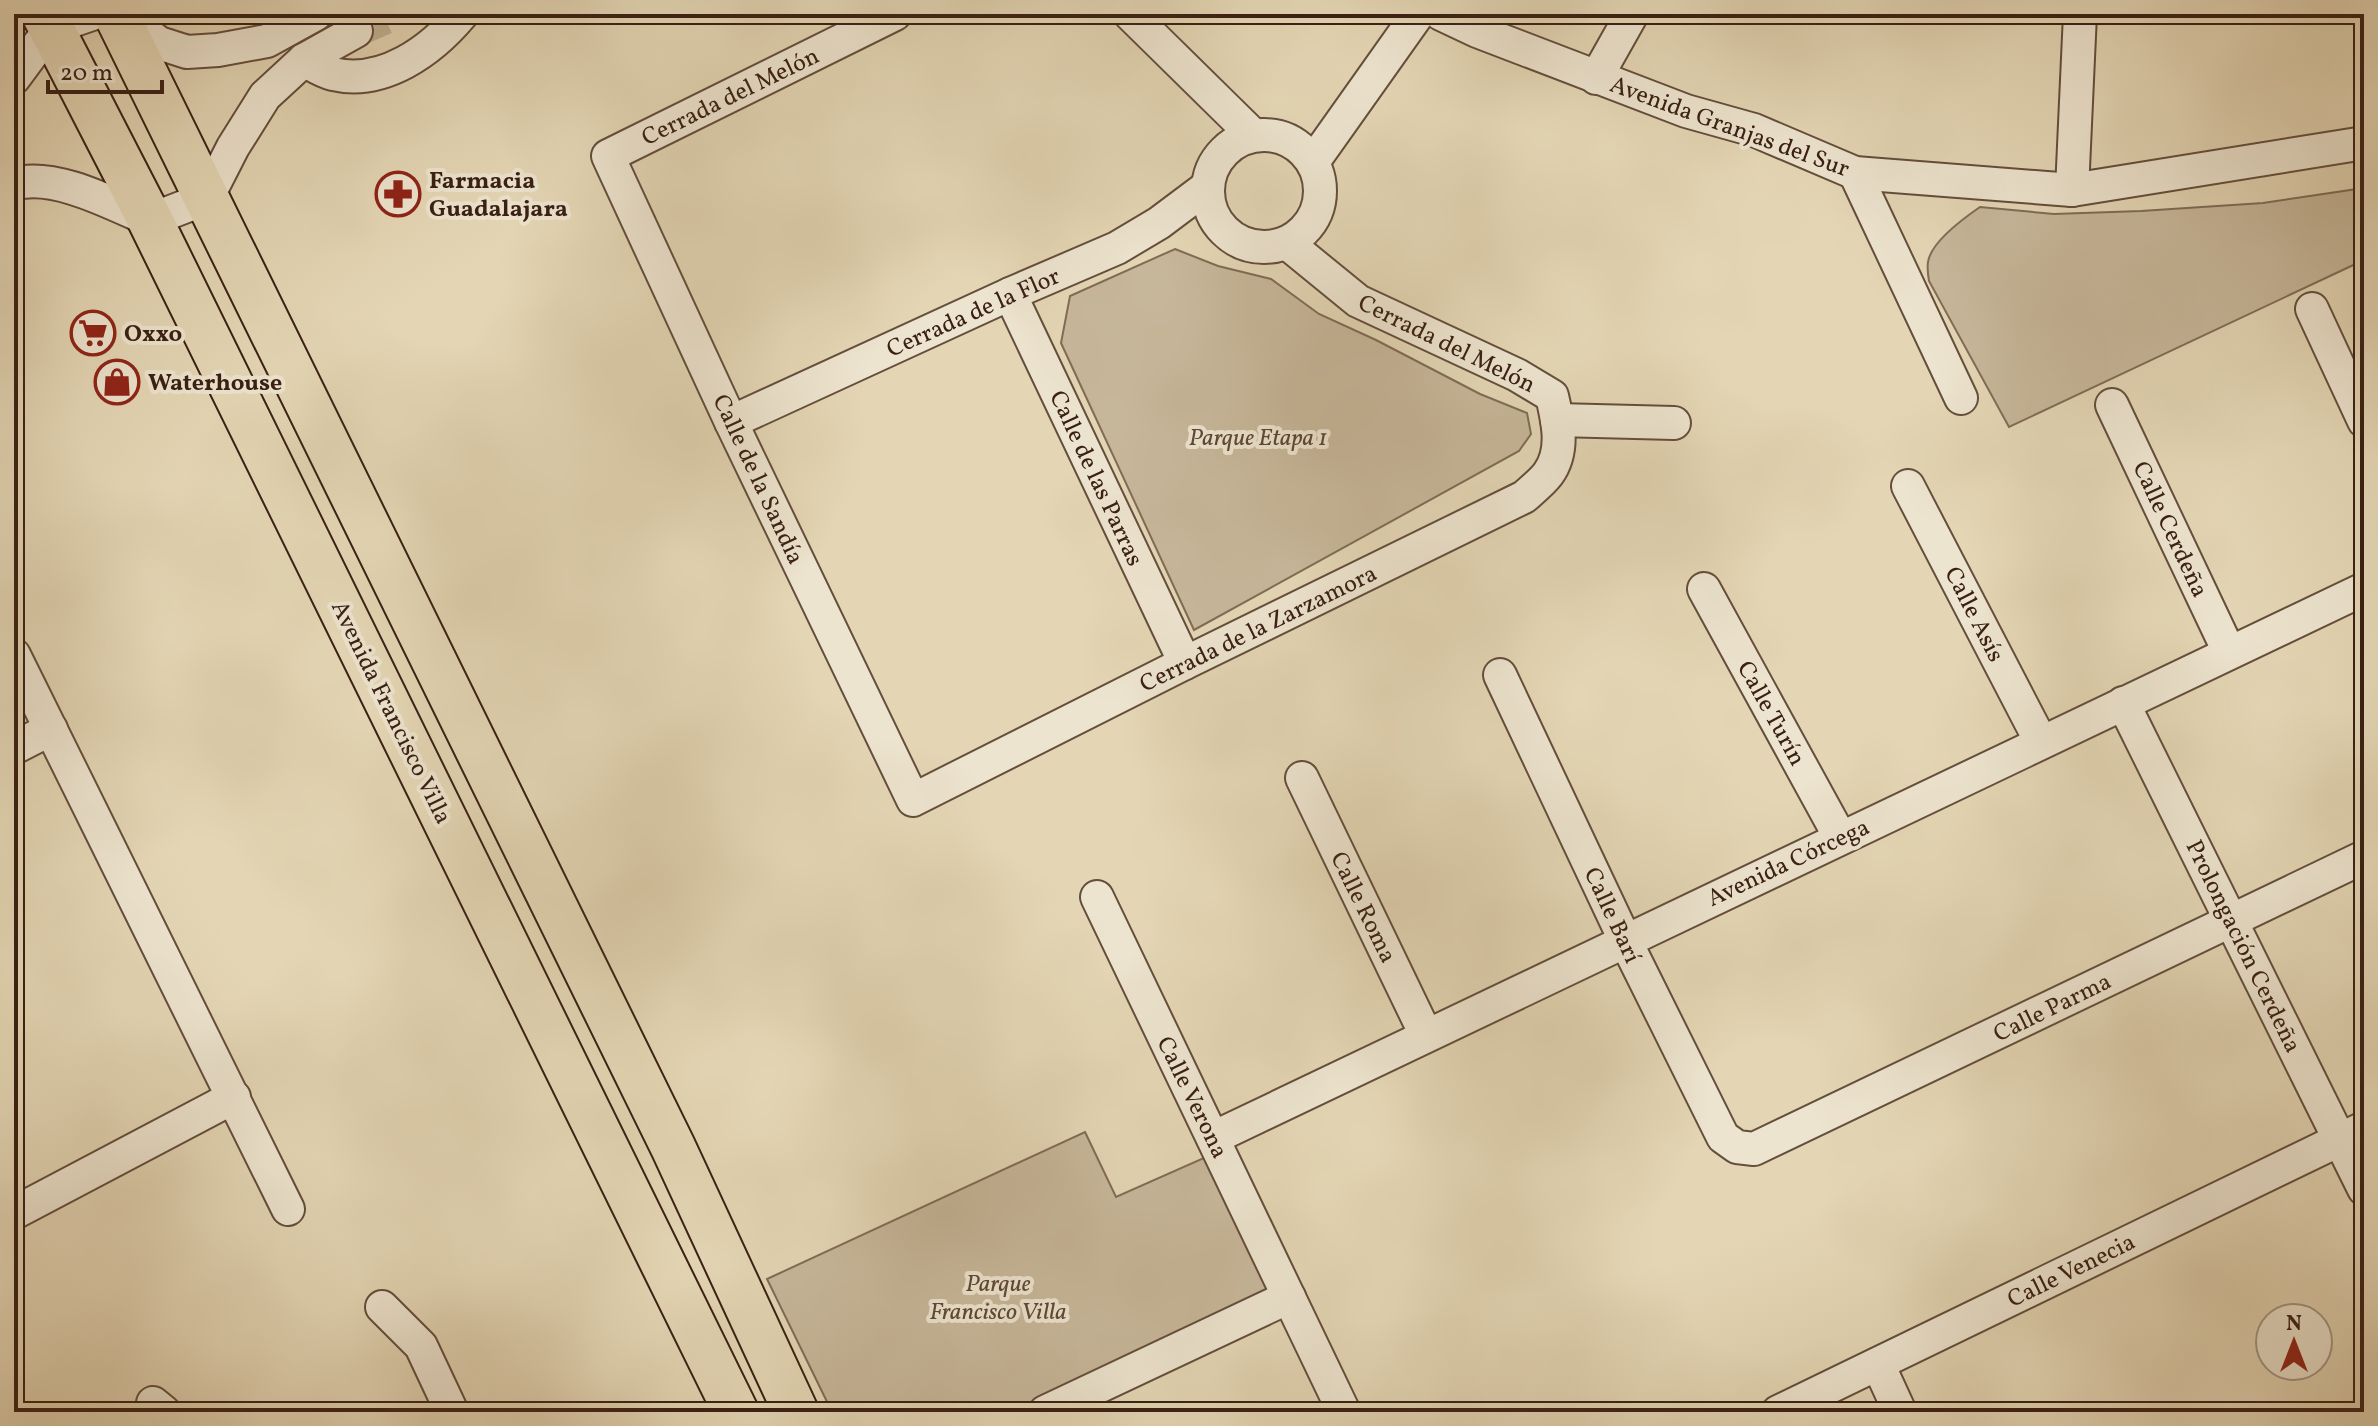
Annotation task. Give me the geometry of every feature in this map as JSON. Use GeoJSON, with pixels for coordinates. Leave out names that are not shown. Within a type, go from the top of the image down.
{"type":"FeatureCollection","features":[{"type":"Feature","properties":{"kind":"main road"},"geometry":{"type":"LineString","coordinates":[[119,14],[673,1147],[796,1412]]}},
{"type":"Feature","properties":{"kind":"main road","name":"Avenida Francisco Villa"},"geometry":{"type":"LineString","coordinates":[[48,21],[150,220],[736,1412]]}},
{"type":"Feature","properties":{"kind":"main road"},"geometry":{"type":"LineString","coordinates":[[619,1175],[673,1147]]}},
{"type":"Feature","properties":{"kind":"street"},"geometry":{"type":"LineString","coordinates":[[14,78],[48,21],[92,14]]}},
{"type":"Feature","properties":{"kind":"street"},"geometry":{"type":"LineString","coordinates":[[119,14],[159,43],[187,52],[218,50],[316,14]]}},
{"type":"Feature","properties":{"kind":"street"},"geometry":{"type":"LineString","coordinates":[[304,60],[331,74],[360,77],[388,71],[444,35],[462,14]]}},
{"type":"Feature","properties":{"kind":"street","name":"Cerrada del Melón"},"geometry":{"type":"LineString","coordinates":[[608,156],[895,14]]}},
{"type":"Feature","properties":{"kind":"street"},"geometry":{"type":"LineString","coordinates":[[1130,14],[1253,135]]}},
{"type":"Feature","properties":{"kind":"street"},"geometry":{"type":"LineString","coordinates":[[1313,162],[1418,14]]}},
{"type":"Feature","properties":{"kind":"street","name":"Avenida Granjas del Sur"},"geometry":{"type":"LineString","coordinates":[[1441,14],[1596,78],[1686,111],[1754,130],[1855,173],[2072,190],[2364,143]]}},
{"type":"Feature","properties":{"kind":"street"},"geometry":{"type":"LineString","coordinates":[[1596,78],[1632,14]]}},
{"type":"Feature","properties":{"kind":"street"},"geometry":{"type":"LineString","coordinates":[[2072,190],[2080,14]]}},
{"type":"Feature","properties":{"kind":"street"},"geometry":{"type":"LineString","coordinates":[[14,184],[23,181],[57,182],[150,220],[207,198],[233,147],[265,96],[304,60],[356,31]]}},
{"type":"Feature","properties":{"kind":"street"},"geometry":{"type":"LineString","coordinates":[[1253,135],[1271,135],[1302,149],[1313,162],[1320,189],[1315,216],[1303,232],[1287,243],[1268,247],[1249,246],[1231,238],[1217,224],[1209,206],[1207,187],[1211,169],[1221,154],[1236,142],[1253,135]]}},
{"type":"Feature","properties":{"kind":"street","name":"Calle de la Sandía"},"geometry":{"type":"LineString","coordinates":[[608,156],[731,422],[913,800]]}},
{"type":"Feature","properties":{"kind":"street"},"geometry":{"type":"LineString","coordinates":[[1855,173],[1961,398]]}},
{"type":"Feature","properties":{"kind":"street","name":"Cerrada de la Flor"},"geometry":{"type":"LineString","coordinates":[[731,422],[1117,248],[1159,223],[1207,187]]}},
{"type":"Feature","properties":{"kind":"street","name":"Cerrada del Melón"},"geometry":{"type":"LineString","coordinates":[[1287,243],[1358,301],[1517,375],[1552,396],[1557,420]]}},
{"type":"Feature","properties":{"kind":"street","name":"Calle de las Parras"},"geometry":{"type":"LineString","coordinates":[[1010,294],[1185,663]]}},
{"type":"Feature","properties":{"kind":"street"},"geometry":{"type":"LineString","coordinates":[[2312,309],[2364,421]]}},
{"type":"Feature","properties":{"kind":"street","name":"Calle Cerdeña"},"geometry":{"type":"LineString","coordinates":[[2112,405],[2229,652]]}},
{"type":"Feature","properties":{"kind":"street"},"geometry":{"type":"LineString","coordinates":[[1557,420],[1674,423]]}},
{"type":"Feature","properties":{"kind":"street","name":"Cerrada de la Zarzamora"},"geometry":{"type":"LineString","coordinates":[[913,800],[1524,497],[1549,473],[1559,447],[1557,420]]}},
{"type":"Feature","properties":{"kind":"street","name":"Calle Asís"},"geometry":{"type":"LineString","coordinates":[[1908,486],[2041,742]]}},
{"type":"Feature","properties":{"kind":"street","name":"Calle Turín"},"geometry":{"type":"LineString","coordinates":[[1704,589],[1840,837]]}},
{"type":"Feature","properties":{"kind":"street","name":"Avenida Córcega"},"geometry":{"type":"LineString","coordinates":[[1213,1138],[2364,589]]}},
{"type":"Feature","properties":{"kind":"street"},"geometry":{"type":"LineString","coordinates":[[14,655],[288,1209]]}},
{"type":"Feature","properties":{"kind":"street","name":"Calle Barí"},"geometry":{"type":"LineString","coordinates":[[1500,675],[1625,940],[1723,1137],[1737,1147]]}},
{"type":"Feature","properties":{"kind":"street","name":"Prolongación Cerdeña"},"geometry":{"type":"LineString","coordinates":[[2123,703],[2232,921],[2352,1133],[2364,1189]]}},
{"type":"Feature","properties":{"kind":"street"},"geometry":{"type":"LineString","coordinates":[[14,748],[51,729]]}},
{"type":"Feature","properties":{"kind":"street","name":"Calle Roma"},"geometry":{"type":"LineString","coordinates":[[1302,778],[1426,1035]]}},
{"type":"Feature","properties":{"kind":"street","name":"Calle Parma"},"geometry":{"type":"LineString","coordinates":[[1737,1147],[1754,1149],[2364,857]]}},
{"type":"Feature","properties":{"kind":"street","name":"Calle Verona"},"geometry":{"type":"LineString","coordinates":[[1097,897],[1344,1412]]}},
{"type":"Feature","properties":{"kind":"street"},"geometry":{"type":"LineString","coordinates":[[14,1213],[234,1097]]}},
{"type":"Feature","properties":{"kind":"street","name":"Calle Venecia"},"geometry":{"type":"LineString","coordinates":[[1778,1412],[2352,1133]]}},
{"type":"Feature","properties":{"kind":"street"},"geometry":{"type":"LineString","coordinates":[[1045,1412],[1289,1297]]}},
{"type":"Feature","properties":{"kind":"street"},"geometry":{"type":"LineString","coordinates":[[382,1307],[421,1346],[452,1412]]}},
{"type":"Feature","properties":{"kind":"street"},"geometry":{"type":"LineString","coordinates":[[1878,1364],[1900,1412]]}},
{"type":"Feature","properties":{"kind":"green space"},"geometry":{"type":"Polygon","coordinates":[[[2364,188],[2364,260],[2009,427],[1929,281],[1930,254],[1949,231],[1980,207],[2054,214],[2141,211],[2263,203],[2364,188]]]}},
{"type":"Feature","properties":{"kind":"green space","name":"Parque Etapa 1"},"geometry":{"type":"Polygon","coordinates":[[[1175,249],[1218,266],[1271,279],[1319,314],[1480,394],[1527,413],[1531,434],[1519,451],[1194,630],[1061,343],[1070,296],[1175,249]]]}},
{"type":"Feature","properties":{"kind":"green space","name":"Parque Francisco Villa"},"geometry":{"type":"Polygon","coordinates":[[[1085,1132],[1116,1197],[1206,1157],[1271,1289],[1020,1412],[832,1412],[767,1279],[1085,1132]]]}},
{"type":"Feature","properties":{"kind":"tunnel"},"geometry":{"type":"LineString","coordinates":[[356,31],[395,14]]}},
{"type":"Feature","properties":{"kind":"place","name":"Farmacia Guadalajara"},"geometry":{"type":"Point","coordinates":[398,194]}},
{"type":"Feature","properties":{"kind":"place","name":"Oxxo"},"geometry":{"type":"Point","coordinates":[93,333]}},
{"type":"Feature","properties":{"kind":"place","name":"Waterhouse"},"geometry":{"type":"Point","coordinates":[117,382]}}]}
